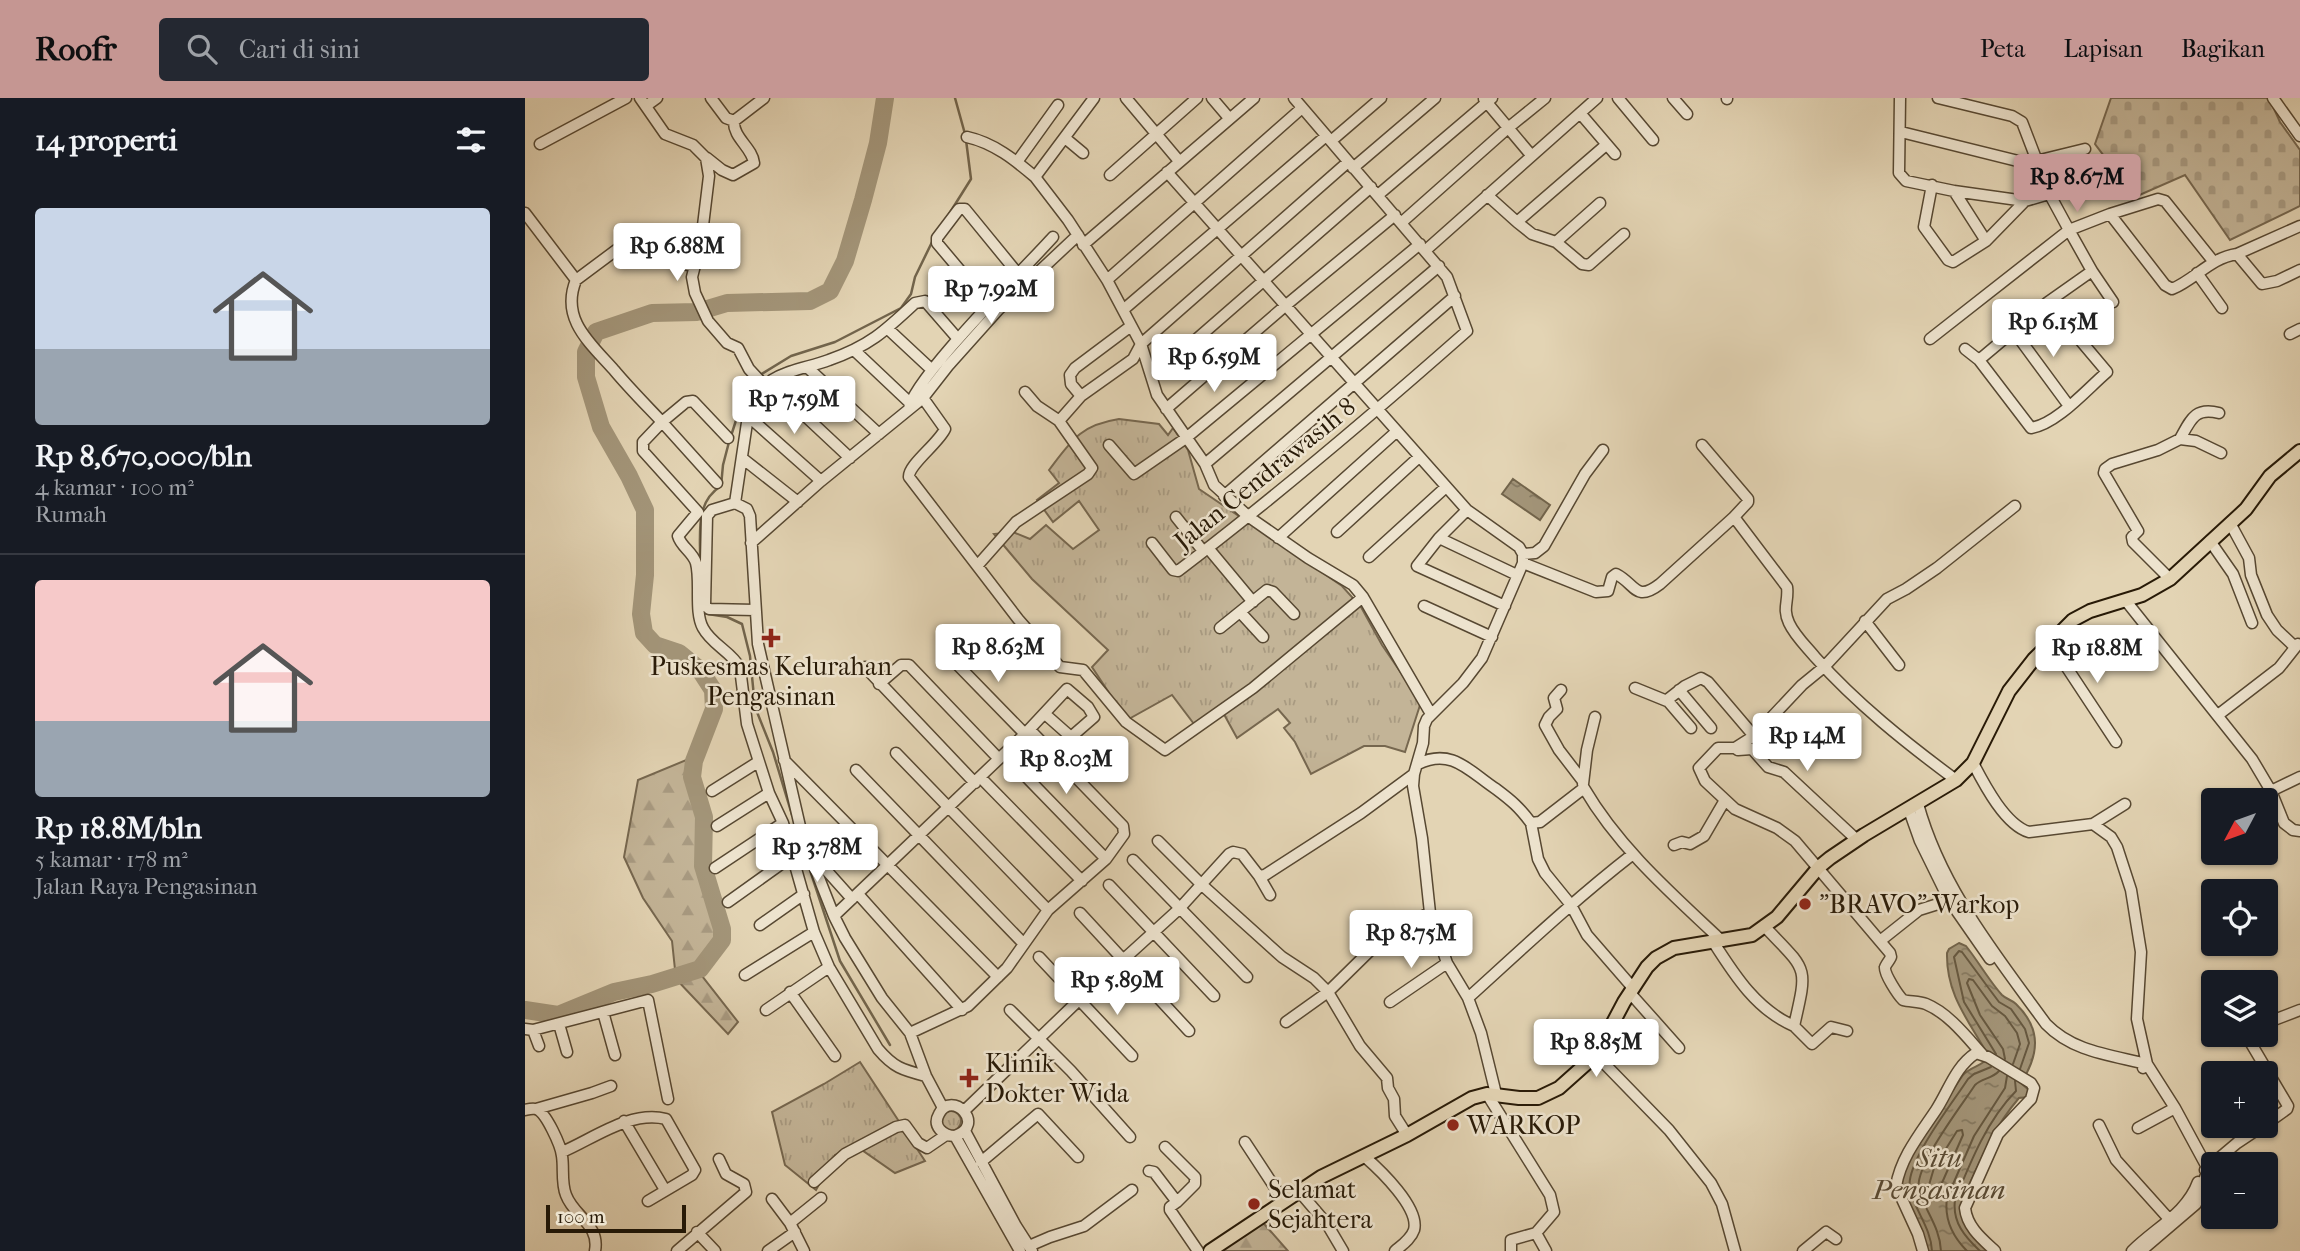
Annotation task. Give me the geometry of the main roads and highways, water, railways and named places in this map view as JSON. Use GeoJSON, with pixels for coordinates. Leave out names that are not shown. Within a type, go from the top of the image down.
{"type":"FeatureCollection","features":[{"type":"Feature","properties":{"kind":"main road"},"geometry":{"type":"LineString","coordinates":[[1210,1251],[1298,1190],[1407,1135],[1472,1098],[1492,1094],[1527,1099],[1548,1095],[1583,1069],[1596,1055],[1647,967],[1666,951],[1688,945],[1744,938],[1765,927],[1819,867],[1857,840],[1956,780],[1973,762],[2009,691],[2050,642],[2082,614],[2126,601],[2170,579],[2246,509],[2270,476],[2298,456]]}},
{"type":"Feature","properties":{"kind":"water"},"geometry":{"type":"Polygon","coordinates":[[[1513,479],[1550,505],[1540,520],[1502,494],[1513,479]]]}},
{"type":"Feature","properties":{"kind":"water","name":"Situ Pengasinan"},"geometry":{"type":"Polygon","coordinates":[[[1959,943],[1966,946],[1997,990],[2016,1004],[2030,1023],[2034,1033],[2034,1052],[2021,1083],[2031,1092],[2029,1097],[2019,1098],[2001,1122],[1962,1201],[1961,1208],[1991,1251],[1926,1251],[1905,1200],[1902,1184],[1904,1172],[1927,1128],[1963,1075],[1989,1057],[1961,1008],[1950,982],[1947,953],[1959,943]]]}},
{"type":"Feature","properties":{"kind":"waterway"},"geometry":{"type":"LineString","coordinates":[[525,1010],[558,1015],[614,992],[700,969],[722,940],[722,929],[703,866],[704,817],[692,777],[694,761],[714,709],[713,690],[700,670],[679,653],[655,645],[644,633],[641,614],[645,575],[645,510],[601,427],[586,377],[586,352],[596,332],[652,313],[697,312],[727,303],[810,301],[830,291],[845,261],[863,200],[878,143],[885,98]]}},
{"type":"Feature","properties":{"kind":"waterway"},"geometry":{"type":"LineString","coordinates":[[955,98],[965,134]]}},
{"type":"Feature","properties":{"kind":"waterway"},"geometry":{"type":"LineString","coordinates":[[949,214],[971,179],[966,140]]}},
{"type":"Feature","properties":{"kind":"waterway"},"geometry":{"type":"LineString","coordinates":[[760,375],[791,356],[835,342],[901,308],[911,294],[915,277],[934,238]]}},
{"type":"Feature","properties":{"kind":"waterway"},"geometry":{"type":"LineString","coordinates":[[731,436],[747,386],[755,379]]}},
{"type":"Feature","properties":{"kind":"waterway"},"geometry":{"type":"LineString","coordinates":[[700,563],[703,510],[706,501],[721,486],[729,442]]}},
{"type":"Feature","properties":{"kind":"waterway"},"geometry":{"type":"LineString","coordinates":[[706,611],[708,614],[727,617],[742,624],[750,656],[755,707],[773,752],[792,815]]}},
{"type":"Feature","properties":{"kind":"waterway"},"geometry":{"type":"LineString","coordinates":[[805,855],[840,961],[890,1045]]}},
{"type":"Feature","properties":{"kind":"place","name":"Puskesmas Kelurahan Pengasinan"},"geometry":{"type":"Point","coordinates":[771,638]}},
{"type":"Feature","properties":{"kind":"place","name":"\"BRAVO\" Warkop"},"geometry":{"type":"Point","coordinates":[1805,904]}},
{"type":"Feature","properties":{"kind":"place","name":"Klinik Dokter Wida"},"geometry":{"type":"Point","coordinates":[969,1078]}},
{"type":"Feature","properties":{"kind":"place","name":"WARKOP"},"geometry":{"type":"Point","coordinates":[1453,1125]}},
{"type":"Feature","properties":{"kind":"place","name":"Selamat Sejahtera"},"geometry":{"type":"Point","coordinates":[1254,1204]}}]}
